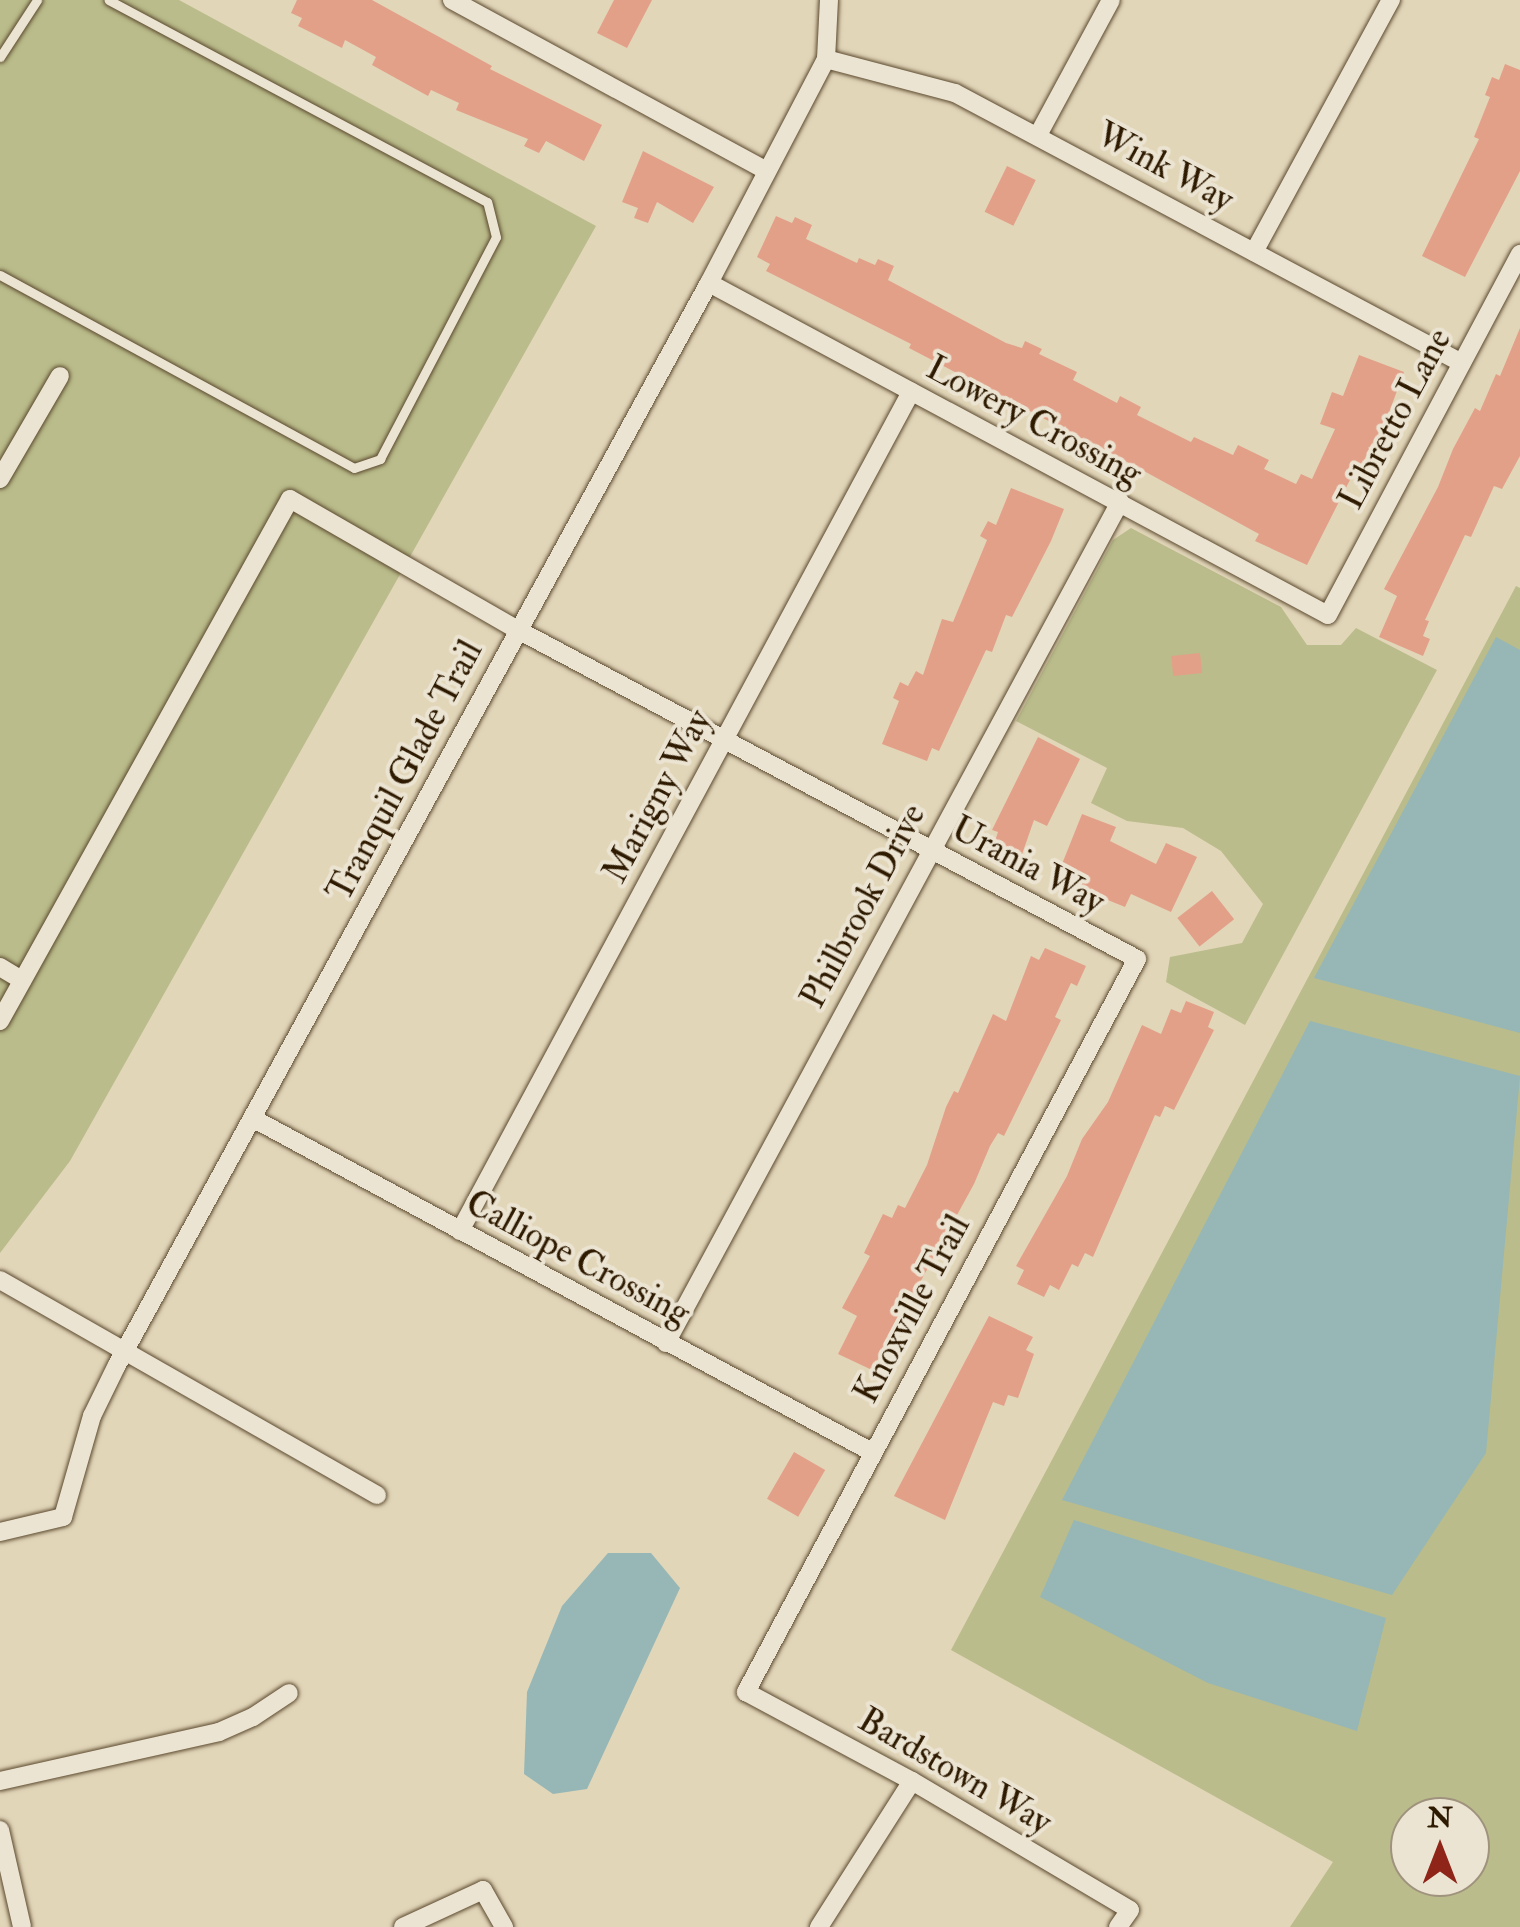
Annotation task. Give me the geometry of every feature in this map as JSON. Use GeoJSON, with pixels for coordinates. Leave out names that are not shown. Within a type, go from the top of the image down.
{"type":"FeatureCollection","features":[{"type":"Feature","properties":{"kind":"street"},"geometry":{"type":"LineString","coordinates":[[452,0],[765,170]]}},
{"type":"Feature","properties":{"kind":"street","name":"Tranquil Glade Trail"},"geometry":{"type":"LineString","coordinates":[[0,1532],[64,1517],[92,1416],[126,1349],[709,284],[826,59],[829,0]]}},
{"type":"Feature","properties":{"kind":"street"},"geometry":{"type":"LineString","coordinates":[[1038,135],[1110,0]]}},
{"type":"Feature","properties":{"kind":"street"},"geometry":{"type":"LineString","coordinates":[[1254,252],[1391,0]]}},
{"type":"Feature","properties":{"kind":"street","name":"Wink Way"},"geometry":{"type":"LineString","coordinates":[[826,59],[955,93],[1462,362]]}},
{"type":"Feature","properties":{"kind":"street","name":"Libretto Lane"},"geometry":{"type":"LineString","coordinates":[[1328,615],[1520,254]]}},
{"type":"Feature","properties":{"kind":"street","name":"Lowery Crossing"},"geometry":{"type":"LineString","coordinates":[[709,284],[1328,615]]}},
{"type":"Feature","properties":{"kind":"street"},"geometry":{"type":"LineString","coordinates":[[0,479],[60,376]]}},
{"type":"Feature","properties":{"kind":"street","name":"Marigny Way"},"geometry":{"type":"LineString","coordinates":[[460,1231],[910,392]]}},
{"type":"Feature","properties":{"kind":"street","name":"Urania Way"},"geometry":{"type":"LineString","coordinates":[[22,980],[290,499],[518,630],[1137,960]]}},
{"type":"Feature","properties":{"kind":"street","name":"Philbrook Drive"},"geometry":{"type":"LineString","coordinates":[[666,1342],[1120,502]]}},
{"type":"Feature","properties":{"kind":"street","name":"Knoxville Trail"},"geometry":{"type":"LineString","coordinates":[[746,1692],[1137,960]]}},
{"type":"Feature","properties":{"kind":"street"},"geometry":{"type":"LineString","coordinates":[[0,967],[22,980],[0,1021]]}},
{"type":"Feature","properties":{"kind":"street","name":"Calliope Crossing"},"geometry":{"type":"LineString","coordinates":[[254,1119],[872,1452]]}},
{"type":"Feature","properties":{"kind":"street"},"geometry":{"type":"LineString","coordinates":[[0,1280],[378,1495]]}},
{"type":"Feature","properties":{"kind":"street","name":"Bardstown Way"},"geometry":{"type":"LineString","coordinates":[[746,1692],[912,1781],[1130,1910],[1118,1927]]}},
{"type":"Feature","properties":{"kind":"street"},"geometry":{"type":"LineString","coordinates":[[0,1781],[219,1732],[253,1717],[289,1694]]}},
{"type":"Feature","properties":{"kind":"street"},"geometry":{"type":"LineString","coordinates":[[818,1927],[912,1781]]}},
{"type":"Feature","properties":{"kind":"street"},"geometry":{"type":"LineString","coordinates":[[0,1830],[22,1927]]}},
{"type":"Feature","properties":{"kind":"street"},"geometry":{"type":"LineString","coordinates":[[403,1927],[483,1890],[504,1927]]}},
{"type":"Feature","properties":{"kind":"lane"},"geometry":{"type":"LineString","coordinates":[[0,57],[5,37],[37,0]]}},
{"type":"Feature","properties":{"kind":"lane"},"geometry":{"type":"LineString","coordinates":[[0,275],[354,468],[380,459],[496,237],[487,202],[108,0]]}},
{"type":"Feature","properties":{"kind":"green space"},"geometry":{"type":"Polygon","coordinates":[[[0,0],[179,0],[596,226],[70,1161],[0,1253],[0,0]]]}},
{"type":"Feature","properties":{"kind":"green space"},"geometry":{"type":"Polygon","coordinates":[[[1131,528],[1281,607],[1307,645],[1341,645],[1356,628],[1437,670],[1245,1025],[1166,982],[1170,957],[1242,943],[1263,904],[1221,851],[1183,828],[1127,821],[1091,803],[1107,768],[1016,721],[1113,540],[1131,528]]]}},
{"type":"Feature","properties":{"kind":"green space"},"geometry":{"type":"Polygon","coordinates":[[[1516,586],[1520,588],[1520,1927],[1290,1927],[1333,1862],[951,1650],[1516,586]]]}},
{"type":"Feature","properties":{"kind":"water"},"geometry":{"type":"Polygon","coordinates":[[[1496,637],[1520,650],[1520,1033],[1314,978],[1496,637]]]}},
{"type":"Feature","properties":{"kind":"water"},"geometry":{"type":"Polygon","coordinates":[[[1310,1021],[1520,1076],[1486,1453],[1392,1595],[1062,1500],[1310,1021]]]}},
{"type":"Feature","properties":{"kind":"water"},"geometry":{"type":"Polygon","coordinates":[[[1074,1520],[1386,1618],[1357,1731],[1208,1683],[1040,1597],[1074,1520]]]}},
{"type":"Feature","properties":{"kind":"water"},"geometry":{"type":"Polygon","coordinates":[[[608,1553],[651,1553],[680,1588],[587,1789],[553,1794],[524,1774],[527,1692],[562,1606],[608,1553]]]}},
{"type":"Feature","properties":{"kind":"building"},"geometry":{"type":"Polygon","coordinates":[[[297,0],[372,0],[492,66],[490,69],[602,125],[584,161],[546,141],[539,153],[524,146],[528,139],[456,110],[459,103],[431,90],[428,96],[372,65],[376,57],[345,40],[342,48],[298,26],[302,18],[291,13],[297,0]]]}},
{"type":"Feature","properties":{"kind":"building"},"geometry":{"type":"Polygon","coordinates":[[[614,0],[652,0],[627,48],[597,33],[614,0]]]}},
{"type":"Feature","properties":{"kind":"building"},"geometry":{"type":"Polygon","coordinates":[[[1505,64],[1520,70],[1520,171],[1465,277],[1422,256],[1479,139],[1474,137],[1490,97],[1485,95],[1492,77],[1499,80],[1505,64]]]}},
{"type":"Feature","properties":{"kind":"building"},"geometry":{"type":"Polygon","coordinates":[[[643,151],[714,187],[693,223],[657,202],[648,223],[634,218],[638,208],[622,202],[643,151]]]}},
{"type":"Feature","properties":{"kind":"building"},"geometry":{"type":"Polygon","coordinates":[[[1007,166],[1036,180],[1013,226],[985,212],[1007,166]]]}},
{"type":"Feature","properties":{"kind":"building"},"geometry":{"type":"Polygon","coordinates":[[[776,216],[792,223],[795,217],[812,225],[806,239],[857,263],[859,258],[875,265],[878,259],[894,266],[888,280],[1006,343],[1022,348],[1025,341],[1042,349],[1039,354],[1077,372],[1073,380],[1117,403],[1120,396],[1141,407],[1137,415],[1191,442],[1194,437],[1233,455],[1238,445],[1269,460],[1264,469],[1296,484],[1301,474],[1312,479],[1335,429],[1320,424],[1332,392],[1343,396],[1359,355],[1404,372],[1377,445],[1372,443],[1358,474],[1354,472],[1307,565],[1255,541],[1259,534],[1133,465],[909,348],[911,344],[766,271],[770,264],[757,257],[776,216]]]}},
{"type":"Feature","properties":{"kind":"building"},"geometry":{"type":"Polygon","coordinates":[[[1520,328],[1520,456],[1502,489],[1494,486],[1471,537],[1465,535],[1425,620],[1429,621],[1423,636],[1430,639],[1423,656],[1379,637],[1397,596],[1384,589],[1475,408],[1480,411],[1496,374],[1500,376],[1520,328]]]}},
{"type":"Feature","properties":{"kind":"building"},"geometry":{"type":"Polygon","coordinates":[[[1011,488],[1064,509],[1051,541],[1012,617],[1006,615],[992,652],[986,650],[939,751],[932,748],[927,761],[882,744],[899,701],[893,698],[900,682],[908,686],[916,671],[923,675],[942,619],[953,622],[987,540],[980,536],[988,521],[996,525],[1011,488]]]}},
{"type":"Feature","properties":{"kind":"building"},"geometry":{"type":"Polygon","coordinates":[[[1200,653],[1202,673],[1173,676],[1171,656],[1200,653]]]}},
{"type":"Feature","properties":{"kind":"building"},"geometry":{"type":"Polygon","coordinates":[[[1038,737],[1080,759],[1047,826],[1034,820],[1020,860],[992,850],[998,832],[992,830],[1038,737]]]}},
{"type":"Feature","properties":{"kind":"building"},"geometry":{"type":"Polygon","coordinates":[[[1082,814],[1116,827],[1110,841],[1156,864],[1166,843],[1197,857],[1171,912],[1131,894],[1125,907],[1056,879],[1082,814]]]}},
{"type":"Feature","properties":{"kind":"building"},"geometry":{"type":"Polygon","coordinates":[[[1212,891],[1234,919],[1199,946],[1177,918],[1212,891]]]}},
{"type":"Feature","properties":{"kind":"building"},"geometry":{"type":"Polygon","coordinates":[[[1045,948],[1086,966],[1077,986],[1071,983],[1055,1017],[1061,1020],[1004,1136],[998,1133],[990,1146],[974,1184],[872,1370],[838,1354],[857,1316],[842,1308],[870,1256],[864,1253],[883,1214],[892,1218],[898,1205],[905,1208],[927,1165],[946,1107],[954,1091],[958,1093],[993,1014],[1006,1021],[1031,956],[1039,960],[1045,948]]]}},
{"type":"Feature","properties":{"kind":"building"},"geometry":{"type":"Polygon","coordinates":[[[1186,1001],[1214,1012],[1208,1027],[1214,1030],[1174,1110],[1165,1106],[1160,1117],[1155,1115],[1093,1257],[1085,1253],[1078,1267],[1072,1264],[1059,1290],[1050,1285],[1044,1297],[1017,1284],[1024,1270],[1016,1266],[1067,1176],[1082,1139],[1108,1102],[1142,1025],[1161,1034],[1171,1009],[1181,1013],[1186,1001]]]}},
{"type":"Feature","properties":{"kind":"building"},"geometry":{"type":"Polygon","coordinates":[[[989,1316],[1033,1337],[1026,1350],[1034,1354],[1018,1398],[1008,1395],[1004,1406],[993,1402],[945,1520],[894,1496],[989,1316]]]}},
{"type":"Feature","properties":{"kind":"building"},"geometry":{"type":"Polygon","coordinates":[[[794,1452],[825,1470],[798,1517],[767,1499],[794,1452]]]}}]}
